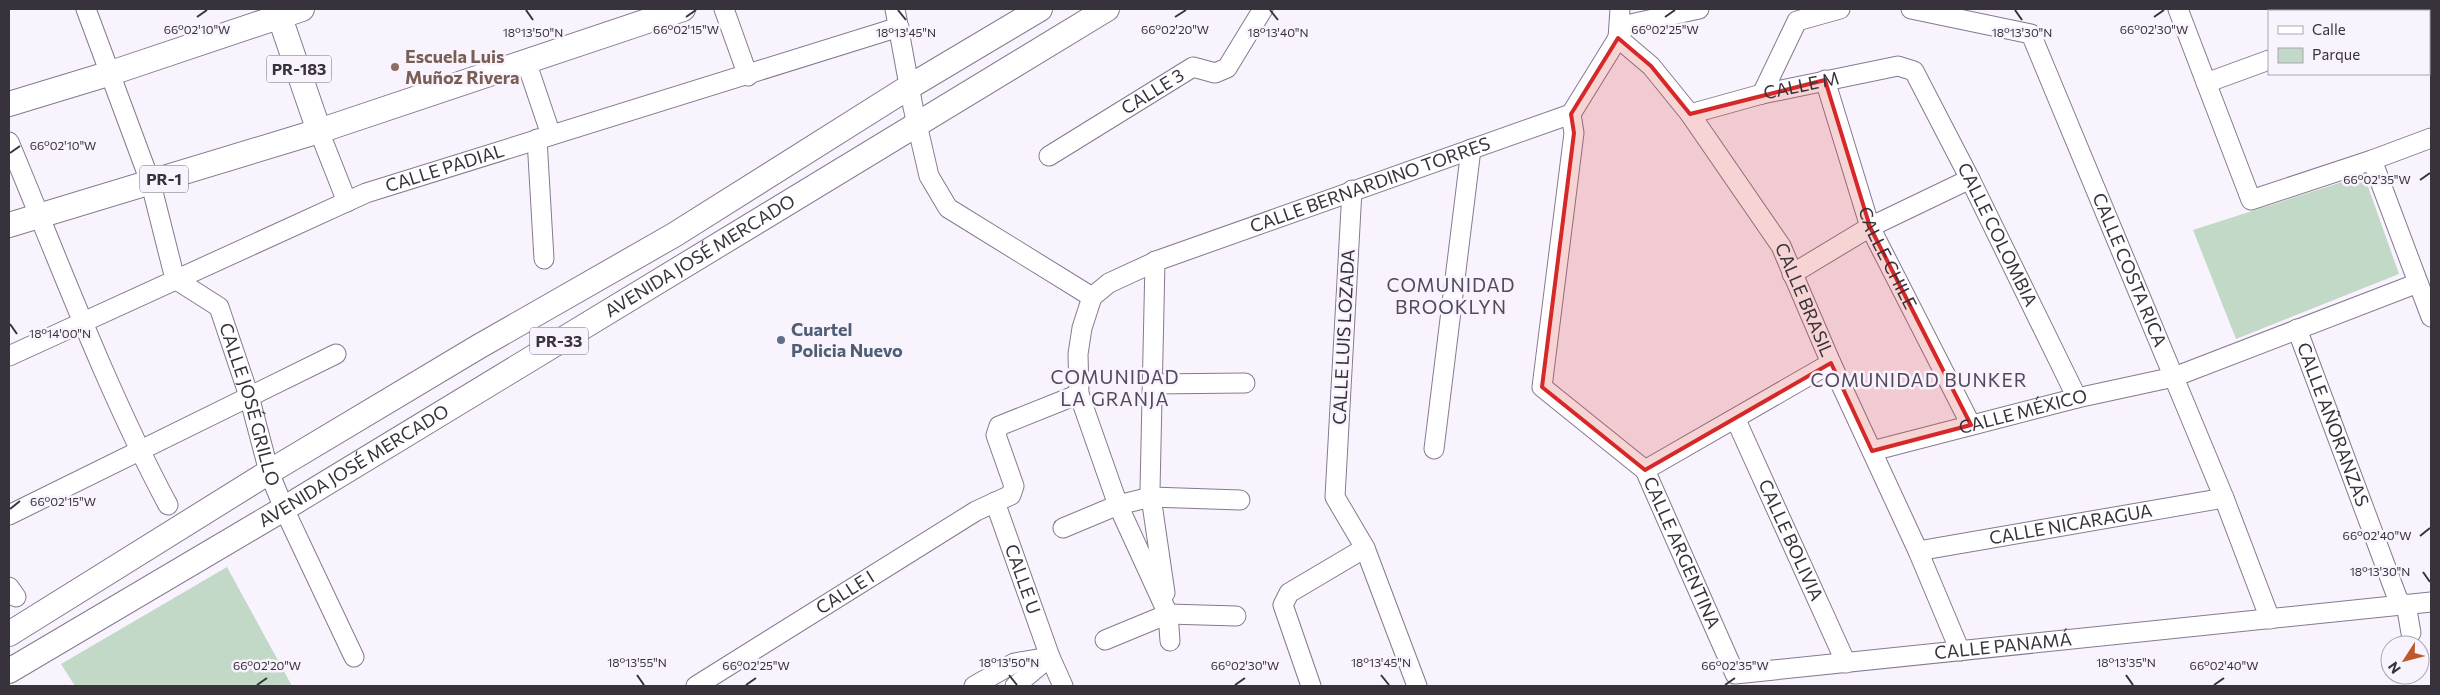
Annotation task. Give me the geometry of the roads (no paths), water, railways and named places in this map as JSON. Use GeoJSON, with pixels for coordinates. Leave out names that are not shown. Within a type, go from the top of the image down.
{"type":"FeatureCollection","features":[{"type":"Feature","properties":{"kind":"main road","name":"PR-1"},"geometry":{"type":"LineString","coordinates":[[9,225],[151,184],[319,131],[683,9]]}},
{"type":"Feature","properties":{"kind":"main road","name":"AVENIDA JOSÉ MERCADO"},"geometry":{"type":"LineString","coordinates":[[9,634],[270,472],[478,347],[674,235],[909,86],[1040,9]]}},
{"type":"Feature","properties":{"kind":"main road","name":"AVENIDA JOSÉ MERCADO"},"geometry":{"type":"LineString","coordinates":[[9,671],[285,508],[1107,9]]}},
{"type":"Feature","properties":{"kind":"main road"},"geometry":{"type":"LineString","coordinates":[[9,104],[111,73],[286,12]]}},
{"type":"Feature","properties":{"kind":"main road","name":"PR-183"},"geometry":{"type":"LineString","coordinates":[[286,12],[319,131]]}},
{"type":"Feature","properties":{"kind":"street"},"geometry":{"type":"LineString","coordinates":[[86,9],[151,184],[175,279]]}},
{"type":"Feature","properties":{"kind":"street"},"geometry":{"type":"LineString","coordinates":[[724,9],[748,76]]}},
{"type":"Feature","properties":{"kind":"street","name":"CALLE 3"},"geometry":{"type":"LineString","coordinates":[[1049,156],[1193,67],[1216,73],[1227,68],[1263,9]]}},
{"type":"Feature","properties":{"kind":"street"},"geometry":{"type":"LineString","coordinates":[[1618,38],[1620,9]]}},
{"type":"Feature","properties":{"kind":"street"},"geometry":{"type":"LineString","coordinates":[[1571,114],[1626,25],[1699,9]]}},
{"type":"Feature","properties":{"kind":"street"},"geometry":{"type":"LineString","coordinates":[[1762,94],[1797,21],[1840,9]]}},
{"type":"Feature","properties":{"kind":"street","name":"CALLE COSTA RICA"},"geometry":{"type":"LineString","coordinates":[[1911,9],[2031,34],[2224,498],[2270,619]]}},
{"type":"Feature","properties":{"kind":"street"},"geometry":{"type":"LineString","coordinates":[[2178,9],[2251,200],[2372,160],[2431,138]]}},
{"type":"Feature","properties":{"kind":"street"},"geometry":{"type":"LineString","coordinates":[[897,18],[909,86],[929,176],[948,208],[1092,296],[1082,328],[1078,354],[1080,394],[1118,505],[1168,614]]}},
{"type":"Feature","properties":{"kind":"street","name":"CALLE PADIAL"},"geometry":{"type":"LineString","coordinates":[[9,356],[366,193],[748,76],[897,18]]}},
{"type":"Feature","properties":{"kind":"street","name":"CALLE BRASIL"},"geometry":{"type":"LineString","coordinates":[[1618,38],[1651,66],[1690,114],[1781,246],[1831,363],[1918,551],[1960,651]]}},
{"type":"Feature","properties":{"kind":"street"},"geometry":{"type":"LineString","coordinates":[[2206,84],[2268,60]]}},
{"type":"Feature","properties":{"kind":"street"},"geometry":{"type":"LineString","coordinates":[[526,61],[544,137],[544,259]]}},
{"type":"Feature","properties":{"kind":"street","name":"CALLE M"},"geometry":{"type":"LineString","coordinates":[[1690,114],[1762,94],[1898,66],[1914,71]]}},
{"type":"Feature","properties":{"kind":"street","name":"CALLE COLOMBIA"},"geometry":{"type":"LineString","coordinates":[[1914,71],[1970,179],[2077,398]]}},
{"type":"Feature","properties":{"kind":"street","name":"CALLE CHILE"},"geometry":{"type":"LineString","coordinates":[[1826,80],[1870,227],[1971,425]]}},
{"type":"Feature","properties":{"kind":"street","name":"CALLE BERNARDINO TORRES"},"geometry":{"type":"LineString","coordinates":[[1092,296],[1109,283],[1155,261],[1571,114]]}},
{"type":"Feature","properties":{"kind":"street","name":"CALLE ARGENTINA"},"geometry":{"type":"LineString","coordinates":[[1571,114],[1574,133],[1542,387],[1645,470],[1735,674]]}},
{"type":"Feature","properties":{"kind":"street"},"geometry":{"type":"LineString","coordinates":[[319,131],[347,202]]}},
{"type":"Feature","properties":{"kind":"street"},"geometry":{"type":"LineString","coordinates":[[9,142],[83,322],[139,451],[168,506]]}},
{"type":"Feature","properties":{"kind":"street"},"geometry":{"type":"LineString","coordinates":[[1434,449],[1471,150]]}},
{"type":"Feature","properties":{"kind":"street"},"geometry":{"type":"LineString","coordinates":[[2372,160],[2431,317]]}},
{"type":"Feature","properties":{"kind":"street"},"geometry":{"type":"LineString","coordinates":[[1792,274],[1870,227],[1970,179]]}},
{"type":"Feature","properties":{"kind":"street","name":"CALLE LUIS LOZADA"},"geometry":{"type":"LineString","coordinates":[[1352,190],[1335,497],[1364,548],[1417,686]]}},
{"type":"Feature","properties":{"kind":"street"},"geometry":{"type":"LineString","coordinates":[[1155,261],[1150,497],[1168,614],[1170,640]]}},
{"type":"Feature","properties":{"kind":"street","name":"CALLE JOSÉ GRILLO"},"geometry":{"type":"LineString","coordinates":[[175,279],[219,307],[249,396],[270,472],[354,656]]}},
{"type":"Feature","properties":{"kind":"street","name":"CALLE MÉXICO"},"geometry":{"type":"LineString","coordinates":[[1872,451],[2077,398],[2174,377],[2418,283]]}},
{"type":"Feature","properties":{"kind":"street","name":"CALLE AÑORANZAS"},"geometry":{"type":"LineString","coordinates":[[2298,329],[2403,604],[2411,632]]}},
{"type":"Feature","properties":{"kind":"street"},"geometry":{"type":"LineString","coordinates":[[9,515],[336,354]]}},
{"type":"Feature","properties":{"kind":"street"},"geometry":{"type":"LineString","coordinates":[[1645,470],[1736,420],[1831,363]]}},
{"type":"Feature","properties":{"kind":"street"},"geometry":{"type":"LineString","coordinates":[[1152,384],[1245,383]]}},
{"type":"Feature","properties":{"kind":"street","name":"CALLE I"},"geometry":{"type":"LineString","coordinates":[[696,686],[976,511],[1011,495],[1014,486],[996,434],[999,426],[1080,394]]}},
{"type":"Feature","properties":{"kind":"street","name":"CALLE BOLIVIA"},"geometry":{"type":"LineString","coordinates":[[1736,420],[1846,663]]}},
{"type":"Feature","properties":{"kind":"street"},"geometry":{"type":"LineString","coordinates":[[1062,528],[1118,505],[1150,497],[1240,500]]}},
{"type":"Feature","properties":{"kind":"street","name":"CALLE NICARAGUA"},"geometry":{"type":"LineString","coordinates":[[1918,551],[2224,498]]}},
{"type":"Feature","properties":{"kind":"street","name":"CALLE U"},"geometry":{"type":"LineString","coordinates":[[996,502],[1050,657],[1063,686]]}},
{"type":"Feature","properties":{"kind":"street"},"geometry":{"type":"LineString","coordinates":[[1311,686],[1283,604],[1289,594],[1364,548]]}},
{"type":"Feature","properties":{"kind":"street","name":"CALLE PANAMÁ"},"geometry":{"type":"LineString","coordinates":[[1735,674],[2431,602]]}},
{"type":"Feature","properties":{"kind":"street"},"geometry":{"type":"LineString","coordinates":[[1104,640],[1168,614],[1236,616]]}},
{"type":"Feature","properties":{"kind":"street"},"geometry":{"type":"LineString","coordinates":[[974,686],[1014,663],[1050,657]]}},
{"type":"Feature","properties":{"kind":"street"},"geometry":{"type":"LineString","coordinates":[[1015,686],[1050,657]]}},
{"type":"Feature","properties":{"kind":"place","name":"Escuela Luis Muñoz Rivera"},"geometry":{"type":"Point","coordinates":[395,67]}},
{"type":"Feature","properties":{"kind":"place","name":"Cuartel Policia Nuevo"},"geometry":{"type":"Point","coordinates":[781,340]}},
{"type":"Feature","properties":{"kind":"district","name":"COMUNIDAD BROOKLYN"},"geometry":{"type":"Point","coordinates":[1451,296]}},
{"type":"Feature","properties":{"kind":"district","name":"COMUNIDAD BUNKER"},"geometry":{"type":"Point","coordinates":[1919,380]}},
{"type":"Feature","properties":{"kind":"district","name":"COMUNIDAD LA GRANJA"},"geometry":{"type":"Point","coordinates":[1115,388]}}]}
